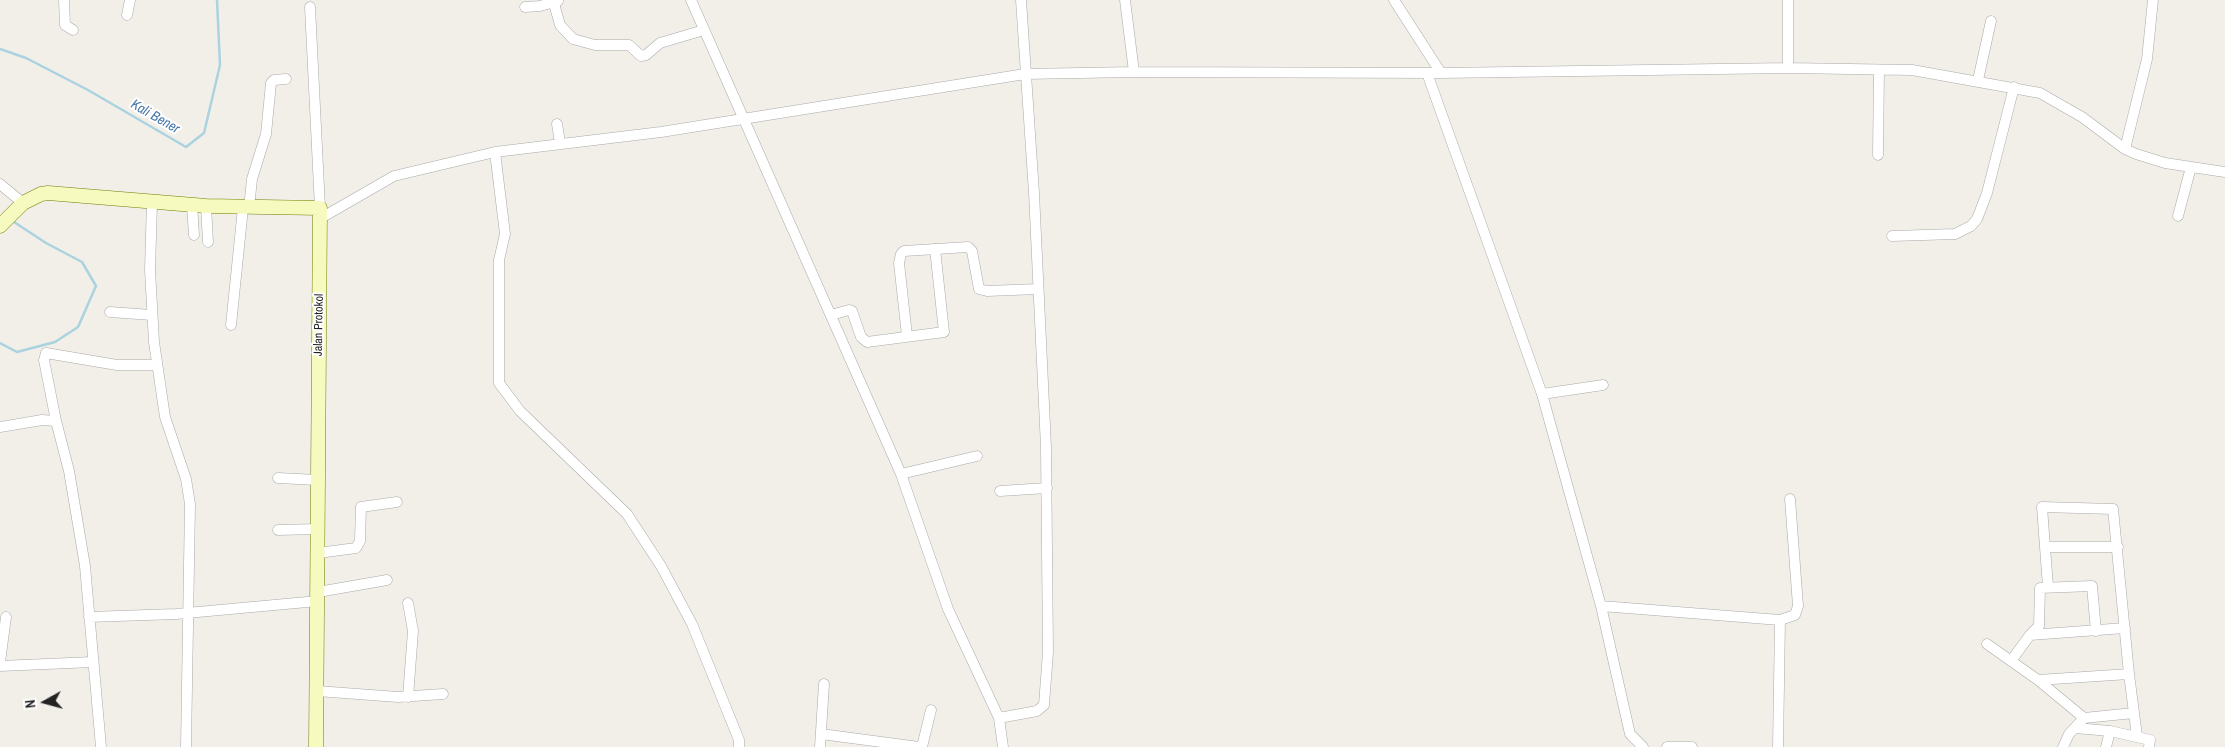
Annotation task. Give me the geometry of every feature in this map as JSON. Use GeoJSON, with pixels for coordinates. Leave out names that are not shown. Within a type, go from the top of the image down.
{"type":"FeatureCollection","features":[{"type":"Feature","properties":{"kind":"street"},"geometry":{"type":"LineString","coordinates":[[64,0],[65,26],[72,30]]}},
{"type":"Feature","properties":{"kind":"street"},"geometry":{"type":"LineString","coordinates":[[127,14],[130,0]]}},
{"type":"Feature","properties":{"kind":"street"},"geometry":{"type":"LineString","coordinates":[[691,0],[831,314],[846,354],[901,474],[948,609],[999,718],[1003,747]]}},
{"type":"Feature","properties":{"kind":"street"},"geometry":{"type":"LineString","coordinates":[[999,718],[1042,708],[1046,699],[1049,592],[1047,488],[1038,289],[1021,0]]}},
{"type":"Feature","properties":{"kind":"street"},"geometry":{"type":"LineString","coordinates":[[1125,0],[1134,72]]}},
{"type":"Feature","properties":{"kind":"street"},"geometry":{"type":"LineString","coordinates":[[1394,0],[1441,73]]}},
{"type":"Feature","properties":{"kind":"street"},"geometry":{"type":"LineString","coordinates":[[1788,0],[1788,68]]}},
{"type":"Feature","properties":{"kind":"street"},"geometry":{"type":"LineString","coordinates":[[2125,149],[2147,59],[2153,0]]}},
{"type":"Feature","properties":{"kind":"street"},"geometry":{"type":"LineString","coordinates":[[525,7],[555,1],[560,25],[573,39],[595,44],[630,45],[641,56],[646,55],[660,43],[704,30]]}},
{"type":"Feature","properties":{"kind":"street"},"geometry":{"type":"LineString","coordinates":[[310,7],[320,213]]}},
{"type":"Feature","properties":{"kind":"street"},"geometry":{"type":"LineString","coordinates":[[1978,80],[1991,21]]}},
{"type":"Feature","properties":{"kind":"street"},"geometry":{"type":"LineString","coordinates":[[0,226],[22,205],[41,194],[48,193],[320,213],[394,176],[495,152],[661,132],[1025,74],[1134,72],[1441,73],[1788,68],[1912,70],[1978,80],[2040,93],[2082,118],[2125,149],[2165,163],[2225,172]]}},
{"type":"Feature","properties":{"kind":"street"},"geometry":{"type":"LineString","coordinates":[[1878,155],[1879,70]]}},
{"type":"Feature","properties":{"kind":"street"},"geometry":{"type":"LineString","coordinates":[[1427,73],[1542,394],[1601,606],[1630,734],[1643,747]]}},
{"type":"Feature","properties":{"kind":"street"},"geometry":{"type":"LineString","coordinates":[[231,325],[246,208],[252,179],[266,134],[272,83],[274,80],[286,79]]}},
{"type":"Feature","properties":{"kind":"street"},"geometry":{"type":"LineString","coordinates":[[1892,236],[1955,234],[1971,226],[1977,219],[1987,193],[2014,87]]}},
{"type":"Feature","properties":{"kind":"street"},"geometry":{"type":"LineString","coordinates":[[557,124],[560,143]]}},
{"type":"Feature","properties":{"kind":"street"},"geometry":{"type":"LineString","coordinates":[[495,152],[505,234],[499,260],[498,383],[520,411],[627,514],[661,566],[692,624],[739,740],[739,747]]}},
{"type":"Feature","properties":{"kind":"street"},"geometry":{"type":"LineString","coordinates":[[2178,216],[2191,167]]}},
{"type":"Feature","properties":{"kind":"street"},"geometry":{"type":"LineString","coordinates":[[0,184],[22,205]]}},
{"type":"Feature","properties":{"kind":"street"},"geometry":{"type":"LineString","coordinates":[[152,202],[150,270],[157,365],[165,417],[186,479],[189,496],[186,747]]}},
{"type":"Feature","properties":{"kind":"street"},"geometry":{"type":"LineString","coordinates":[[192,205],[194,235]]}},
{"type":"Feature","properties":{"kind":"street"},"geometry":{"type":"LineString","coordinates":[[206,206],[208,242]]}},
{"type":"Feature","properties":{"kind":"street","name":"Jalan Protokol"},"geometry":{"type":"LineString","coordinates":[[316,747],[320,213]]}},
{"type":"Feature","properties":{"kind":"street"},"geometry":{"type":"LineString","coordinates":[[907,336],[899,258],[901,254],[908,250],[970,248],[978,287],[982,291],[1038,289]]}},
{"type":"Feature","properties":{"kind":"street"},"geometry":{"type":"LineString","coordinates":[[831,314],[848,310],[852,311],[861,337],[866,342],[941,332],[944,330],[935,249]]}},
{"type":"Feature","properties":{"kind":"street"},"geometry":{"type":"LineString","coordinates":[[110,312],[152,315]]}},
{"type":"Feature","properties":{"kind":"street"},"geometry":{"type":"LineString","coordinates":[[101,747],[85,566],[69,471],[56,421],[44,360],[46,353],[117,365],[157,365]]}},
{"type":"Feature","properties":{"kind":"street"},"geometry":{"type":"LineString","coordinates":[[1542,394],[1603,385]]}},
{"type":"Feature","properties":{"kind":"street"},"geometry":{"type":"LineString","coordinates":[[0,427],[42,420],[56,421]]}},
{"type":"Feature","properties":{"kind":"street"},"geometry":{"type":"LineString","coordinates":[[901,474],[977,456]]}},
{"type":"Feature","properties":{"kind":"street"},"geometry":{"type":"LineString","coordinates":[[278,478],[318,480]]}},
{"type":"Feature","properties":{"kind":"street"},"geometry":{"type":"LineString","coordinates":[[1000,491],[1047,488]]}},
{"type":"Feature","properties":{"kind":"street"},"geometry":{"type":"LineString","coordinates":[[1601,606],[1780,620],[1795,615],[1797,610],[1790,499]]}},
{"type":"Feature","properties":{"kind":"street"},"geometry":{"type":"LineString","coordinates":[[318,553],[356,548],[360,540],[361,507],[397,502]]}},
{"type":"Feature","properties":{"kind":"street"},"geometry":{"type":"LineString","coordinates":[[2048,588],[2042,506],[2113,509],[2136,736]]}},
{"type":"Feature","properties":{"kind":"street"},"geometry":{"type":"LineString","coordinates":[[278,530],[318,529]]}},
{"type":"Feature","properties":{"kind":"street"},"geometry":{"type":"LineString","coordinates":[[2046,547],[2118,547]]}},
{"type":"Feature","properties":{"kind":"street"},"geometry":{"type":"LineString","coordinates":[[89,617],[187,612],[318,597],[387,580]]}},
{"type":"Feature","properties":{"kind":"street"},"geometry":{"type":"LineString","coordinates":[[2011,661],[2039,626],[2040,588],[2092,586],[2096,631]]}},
{"type":"Feature","properties":{"kind":"street"},"geometry":{"type":"LineString","coordinates":[[408,602],[413,631],[408,697]]}},
{"type":"Feature","properties":{"kind":"street"},"geometry":{"type":"LineString","coordinates":[[1778,747],[1780,620]]}},
{"type":"Feature","properties":{"kind":"street"},"geometry":{"type":"LineString","coordinates":[[0,662],[4,621]]}},
{"type":"Feature","properties":{"kind":"street"},"geometry":{"type":"LineString","coordinates":[[2030,635],[2125,628]]}},
{"type":"Feature","properties":{"kind":"street"},"geometry":{"type":"LineString","coordinates":[[1987,644],[2038,680],[2084,718]]}},
{"type":"Feature","properties":{"kind":"street"},"geometry":{"type":"LineString","coordinates":[[0,666],[93,662]]}},
{"type":"Feature","properties":{"kind":"street"},"geometry":{"type":"LineString","coordinates":[[2038,680],[2129,674]]}},
{"type":"Feature","properties":{"kind":"street"},"geometry":{"type":"LineString","coordinates":[[820,747],[824,684]]}},
{"type":"Feature","properties":{"kind":"street"},"geometry":{"type":"LineString","coordinates":[[317,691],[408,697],[443,694]]}},
{"type":"Feature","properties":{"kind":"street"},"geometry":{"type":"LineString","coordinates":[[821,734],[921,747],[930,710]]}},
{"type":"Feature","properties":{"kind":"street"},"geometry":{"type":"LineString","coordinates":[[2063,747],[2069,734],[2084,718],[2134,713]]}},
{"type":"Feature","properties":{"kind":"street"},"geometry":{"type":"LineString","coordinates":[[2075,728],[2110,731],[2136,736],[2150,740],[2149,747]]}},
{"type":"Feature","properties":{"kind":"street"},"geometry":{"type":"LineString","coordinates":[[2106,747],[2110,731]]}},
{"type":"Feature","properties":{"kind":"street"},"geometry":{"type":"LineString","coordinates":[[1667,747],[1692,747]]}},
{"type":"Feature","properties":{"kind":"waterway","name":"Kali Bener"},"geometry":{"type":"LineString","coordinates":[[0,49],[26,58],[88,90],[186,147],[204,133],[220,65],[217,0]]}},
{"type":"Feature","properties":{"kind":"waterway","name":"Kali Bener"},"geometry":{"type":"LineString","coordinates":[[0,343],[17,352],[55,342],[78,327],[96,286],[82,262],[46,243],[11,220]]}}]}
